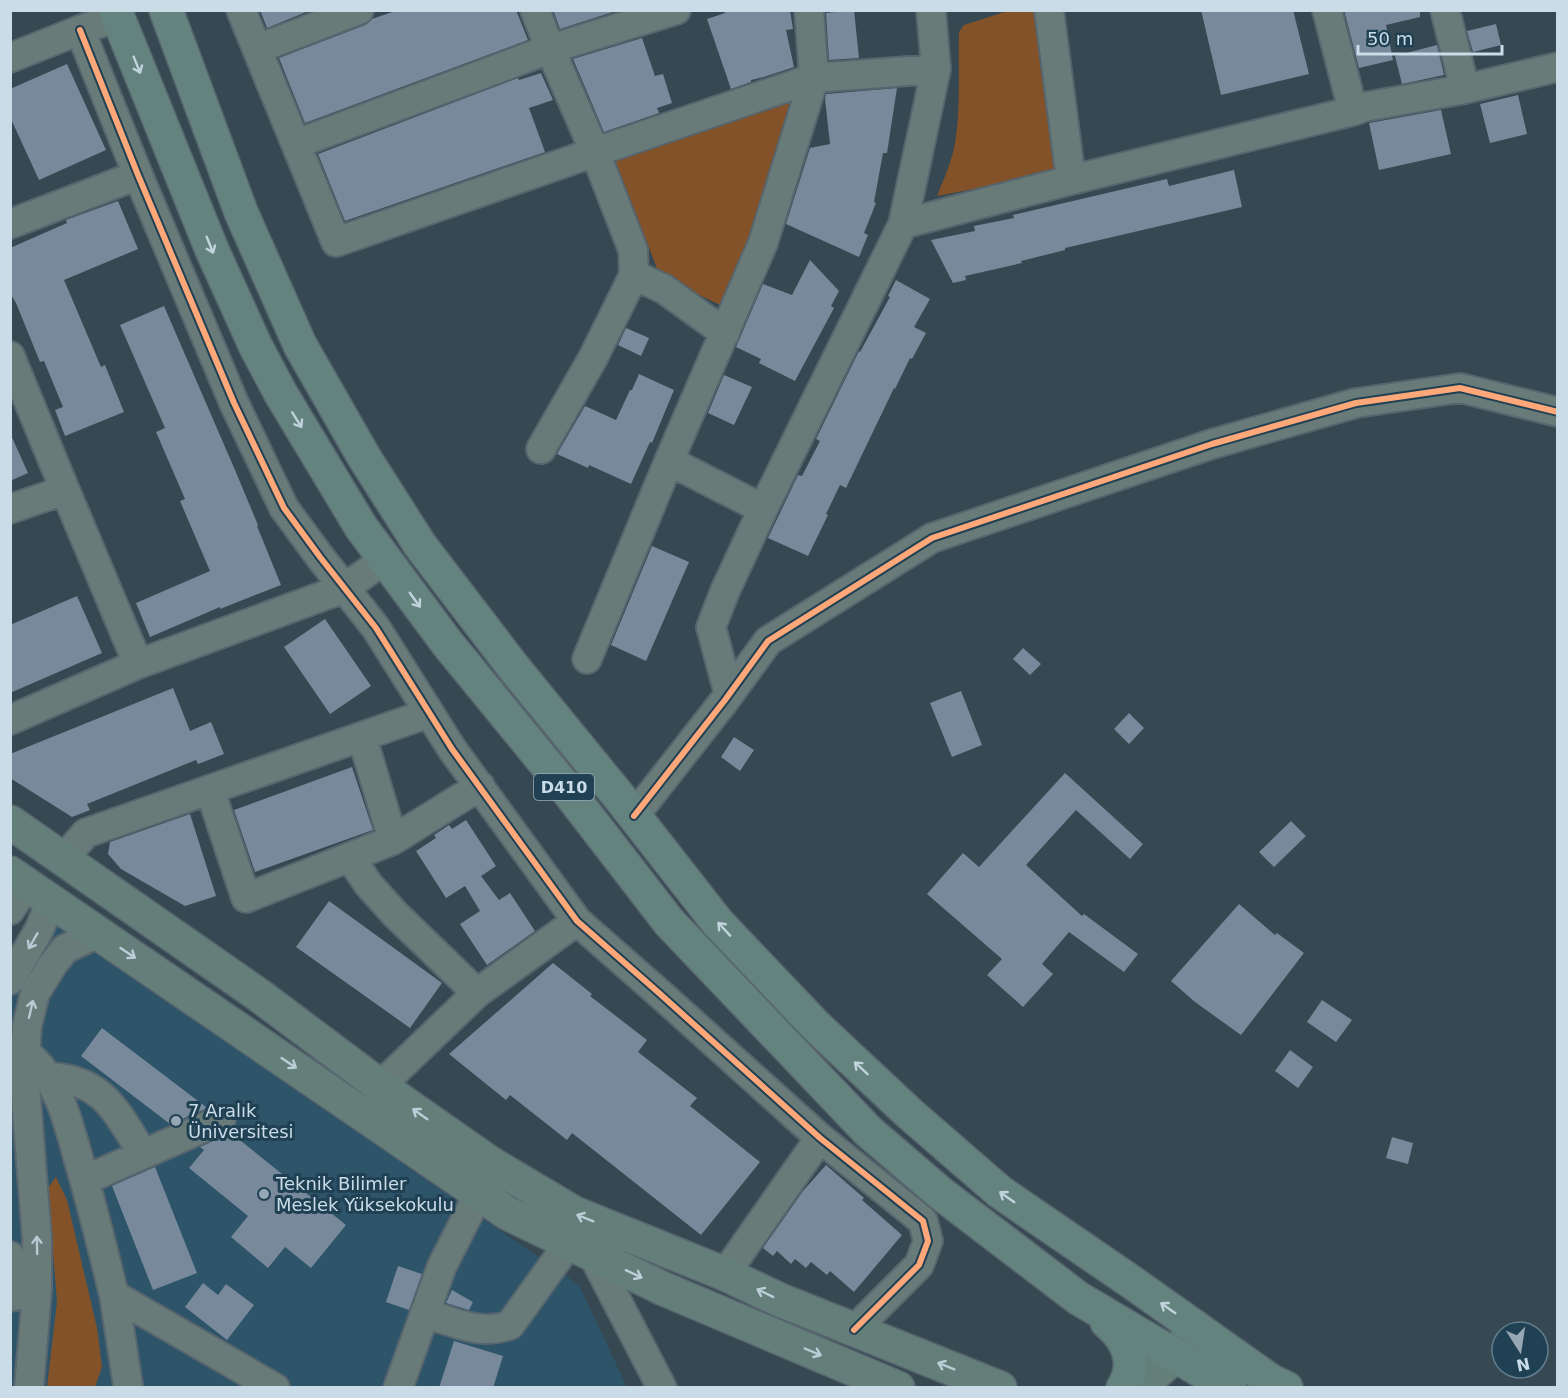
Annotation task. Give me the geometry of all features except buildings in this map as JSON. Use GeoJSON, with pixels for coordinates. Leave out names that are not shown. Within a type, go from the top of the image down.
{"type":"FeatureCollection","features":[{"type":"Feature","properties":{"kind":"highway","name":"D410"},"geometry":{"type":"LineString","coordinates":[[166,10],[245,222],[300,345],[364,457],[420,545],[514,668],[718,923],[816,1026],[909,1113],[1000,1192],[1271,1381],[1286,1388]]}},
{"type":"Feature","properties":{"kind":"highway","name":"D410"},"geometry":{"type":"LineString","coordinates":[[116,14],[212,250],[256,348],[281,394],[362,527],[447,643],[564,786],[669,922],[868,1131],[939,1192],[1078,1298],[1186,1370],[1230,1388]]}},
{"type":"Feature","properties":{"kind":"highway"},"geometry":{"type":"LineString","coordinates":[[1078,1298],[1116,1330],[1131,1356],[1129,1380],[1123,1388]]}},
{"type":"Feature","properties":{"kind":"main road"},"geometry":{"type":"LineString","coordinates":[[10,822],[260,996],[380,1086],[490,1163],[574,1213],[725,1274],[780,1300],[1000,1388]]}},
{"type":"Feature","properties":{"kind":"main road"},"geometry":{"type":"LineString","coordinates":[[25,892],[98,933],[507,1213],[663,1288],[898,1388]]}},
{"type":"Feature","properties":{"kind":"main road"},"geometry":{"type":"LineString","coordinates":[[1139,1388],[1186,1370],[1205,1334]]}},
{"type":"Feature","properties":{"kind":"street"},"geometry":{"type":"LineString","coordinates":[[241,10],[336,242],[814,78],[936,69]]}},
{"type":"Feature","properties":{"kind":"street"},"geometry":{"type":"LineString","coordinates":[[256,49],[359,10]]}},
{"type":"Feature","properties":{"kind":"street"},"geometry":{"type":"LineString","coordinates":[[535,10],[595,152],[633,250],[634,275],[593,358],[541,449]]}},
{"type":"Feature","properties":{"kind":"street"},"geometry":{"type":"LineString","coordinates":[[296,144],[550,49],[676,10]]}},
{"type":"Feature","properties":{"kind":"street"},"geometry":{"type":"LineString","coordinates":[[587,659],[763,243],[814,78],[809,10]]}},
{"type":"Feature","properties":{"kind":"street"},"geometry":{"type":"LineString","coordinates":[[1049,10],[1071,180]]}},
{"type":"Feature","properties":{"kind":"street"},"geometry":{"type":"LineString","coordinates":[[1327,10],[1353,111]]}},
{"type":"Feature","properties":{"kind":"street"},"geometry":{"type":"LineString","coordinates":[[1445,10],[1465,88]]}},
{"type":"Feature","properties":{"kind":"street"},"geometry":{"type":"LineString","coordinates":[[729,694],[711,627],[763,509],[903,224],[936,69],[936,11]]}},
{"type":"Feature","properties":{"kind":"street"},"geometry":{"type":"LineString","coordinates":[[10,58],[116,14]]}},
{"type":"Feature","properties":{"kind":"street"},"geometry":{"type":"LineString","coordinates":[[80,30],[234,403],[284,508],[376,628],[452,749],[577,921],[820,1138],[923,1221],[928,1241],[919,1265],[854,1330]]}},
{"type":"Feature","properties":{"kind":"street"},"geometry":{"type":"LineString","coordinates":[[903,224],[1364,107],[1465,88],[1557,67]]}},
{"type":"Feature","properties":{"kind":"street"},"geometry":{"type":"LineString","coordinates":[[10,224],[138,175]]}},
{"type":"Feature","properties":{"kind":"street"},"geometry":{"type":"LineString","coordinates":[[634,275],[664,289],[725,333]]}},
{"type":"Feature","properties":{"kind":"street"},"geometry":{"type":"LineString","coordinates":[[10,356],[138,664]]}},
{"type":"Feature","properties":{"kind":"street"},"geometry":{"type":"LineString","coordinates":[[634,816],[768,641],[932,538],[1212,444],[1356,403],[1460,388],[1557,412]]}},
{"type":"Feature","properties":{"kind":"street"},"geometry":{"type":"LineString","coordinates":[[669,461],[763,509]]}},
{"type":"Feature","properties":{"kind":"street"},"geometry":{"type":"LineString","coordinates":[[10,509],[64,490]]}},
{"type":"Feature","properties":{"kind":"street"},"geometry":{"type":"LineString","coordinates":[[10,720],[138,664],[345,588],[385,559]]}},
{"type":"Feature","properties":{"kind":"street"},"geometry":{"type":"LineString","coordinates":[[63,859],[86,834],[429,713]]}},
{"type":"Feature","properties":{"kind":"street"},"geometry":{"type":"LineString","coordinates":[[362,737],[393,840]]}},
{"type":"Feature","properties":{"kind":"street"},"geometry":{"type":"LineString","coordinates":[[210,790],[246,898],[393,840],[480,786]]}},
{"type":"Feature","properties":{"kind":"street"},"geometry":{"type":"LineString","coordinates":[[350,857],[368,884],[395,914],[477,993]]}},
{"type":"Feature","properties":{"kind":"street"},"geometry":{"type":"LineString","coordinates":[[10,980],[39,930],[25,892]]}},
{"type":"Feature","properties":{"kind":"street"},"geometry":{"type":"LineString","coordinates":[[380,1086],[477,993],[577,921]]}},
{"type":"Feature","properties":{"kind":"street"},"geometry":{"type":"LineString","coordinates":[[29,1388],[23,1307],[37,1239],[24,1072],[18,1051],[35,993],[47,974],[65,949],[98,933]]}},
{"type":"Feature","properties":{"kind":"street"},"geometry":{"type":"LineString","coordinates":[[18,1051],[32,1057],[48,1077],[65,1111],[114,1294],[128,1385]]}},
{"type":"Feature","properties":{"kind":"street"},"geometry":{"type":"LineString","coordinates":[[48,1077],[76,1081],[97,1091],[113,1106],[143,1154]]}},
{"type":"Feature","properties":{"kind":"street"},"geometry":{"type":"LineString","coordinates":[[85,1180],[221,1120]]}},
{"type":"Feature","properties":{"kind":"street"},"geometry":{"type":"LineString","coordinates":[[725,1274],[820,1138]]}},
{"type":"Feature","properties":{"kind":"street"},"geometry":{"type":"LineString","coordinates":[[398,1388],[442,1266],[479,1193]]}},
{"type":"Feature","properties":{"kind":"street"},"geometry":{"type":"LineString","coordinates":[[425,1313],[484,1330],[510,1325],[581,1249],[662,1388]]}},
{"type":"Feature","properties":{"kind":"street"},"geometry":{"type":"LineString","coordinates":[[10,1256],[10,1274]]}},
{"type":"Feature","properties":{"kind":"street"},"geometry":{"type":"LineString","coordinates":[[114,1294],[275,1388]]}},
{"type":"Feature","properties":{"kind":"shaded area"},"geometry":{"type":"Polygon","coordinates":[[[1008,11],[1041,11],[1057,173],[937,196],[948,170],[957,129],[959,32],[964,25],[1008,11]]]}},
{"type":"Feature","properties":{"kind":"shaded area"},"geometry":{"type":"Polygon","coordinates":[[[795,95],[762,212],[720,305],[660,276],[614,158],[795,95]]]}},
{"type":"Feature","properties":{"kind":"shaded area","name":"7 Aralık Üniversitesi"},"geometry":{"type":"Polygon","coordinates":[[[39,913],[579,1285],[627,1387],[11,1387],[10,957],[39,913]]]}},
{"type":"Feature","properties":{"kind":"shaded area"},"geometry":{"type":"Polygon","coordinates":[[[56,1177],[67,1200],[97,1328],[102,1367],[95,1387],[47,1387],[57,1302],[48,1188],[56,1177]]]}},
{"type":"Feature","properties":{"kind":"cycle path"},"geometry":{"type":"LineString","coordinates":[[80,30],[234,403],[284,508],[376,628],[452,749],[577,921],[820,1138],[923,1221],[928,1241],[919,1265],[854,1330]]}},
{"type":"Feature","properties":{"kind":"cycle path"},"geometry":{"type":"LineString","coordinates":[[634,816],[768,641],[932,538],[1212,444],[1356,403],[1460,388],[1558,412]]}},
{"type":"Feature","properties":{"kind":"place","name":"7 Aralık Üniversitesi"},"geometry":{"type":"Point","coordinates":[176,1121]}},
{"type":"Feature","properties":{"kind":"place","name":"Teknik Bilimler Meslek Yüksekokulu"},"geometry":{"type":"Point","coordinates":[264,1194]}}]}
